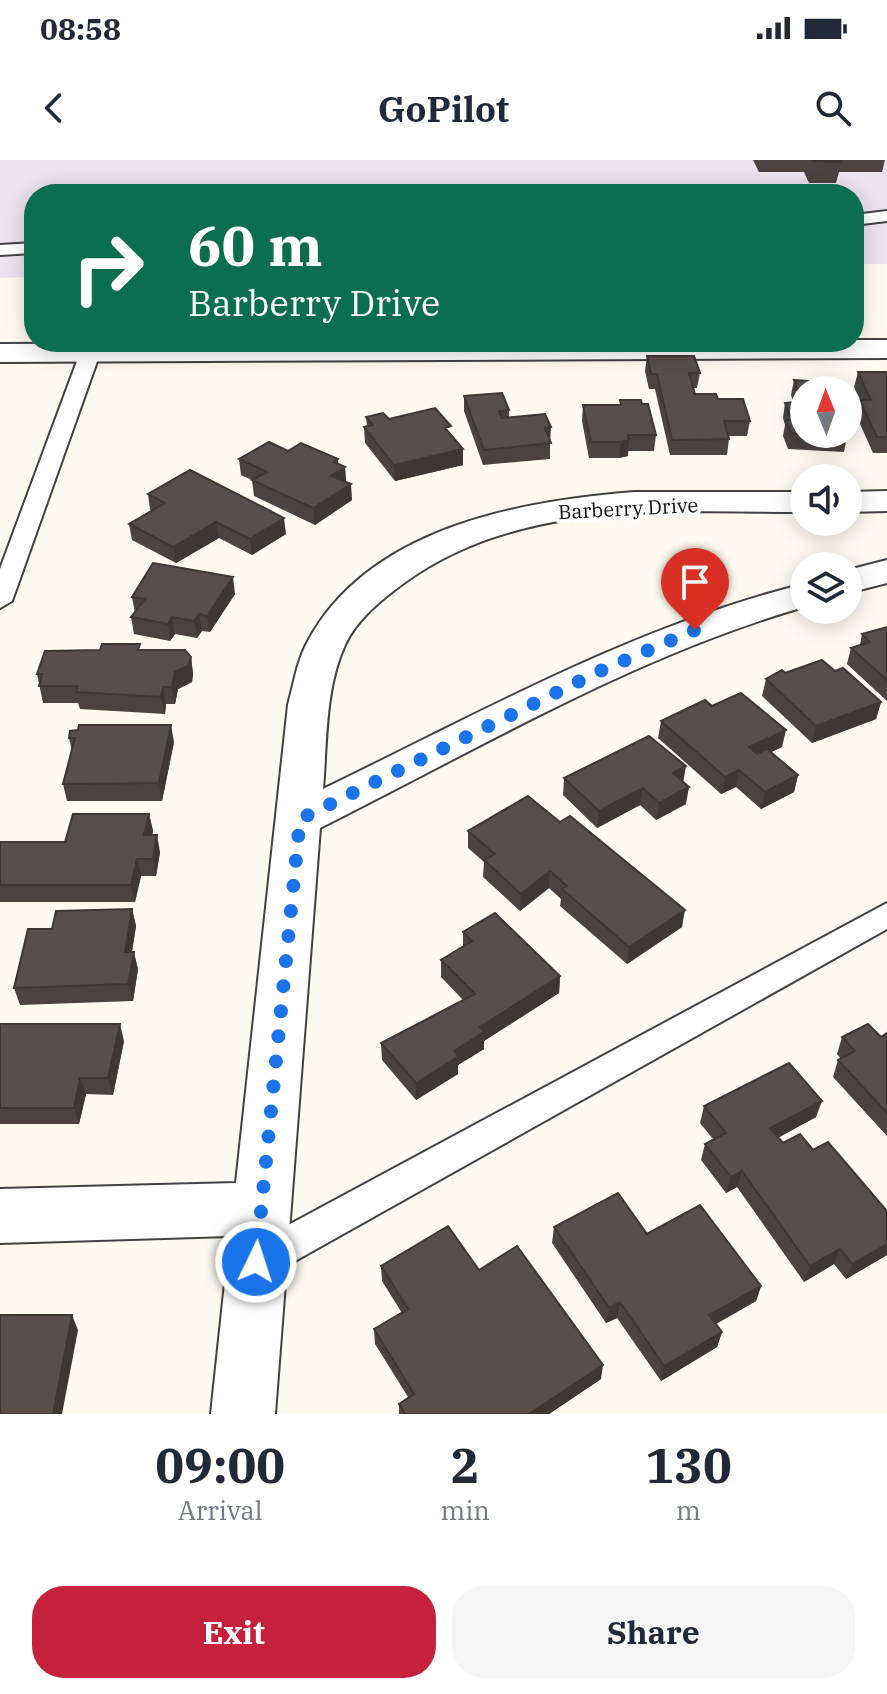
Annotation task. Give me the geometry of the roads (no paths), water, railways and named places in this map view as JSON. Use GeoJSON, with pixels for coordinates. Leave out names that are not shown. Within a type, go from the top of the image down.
{"type":"FeatureCollection","features":[{"type":"Feature","properties":{"kind":"street"},"geometry":{"type":"LineString","coordinates":[[864,349],[887,349]]}},
{"type":"Feature","properties":{"kind":"street"},"geometry":{"type":"LineString","coordinates":[[0,353],[289,352]]}},
{"type":"Feature","properties":{"kind":"street"},"geometry":{"type":"LineString","coordinates":[[862,502],[887,501]]}},
{"type":"Feature","properties":{"kind":"street","name":"Barberry Drive"},"geometry":{"type":"LineString","coordinates":[[243,1414],[309,705],[323,649],[351,608],[397,567],[455,535],[516,517],[585,507],[790,502]]}},
{"type":"Feature","properties":{"kind":"street"},"geometry":{"type":"LineString","coordinates":[[862,578],[887,571]]}},
{"type":"Feature","properties":{"kind":"street"},"geometry":{"type":"LineString","coordinates":[[300,819],[598,672],[719,619],[790,599]]}},
{"type":"Feature","properties":{"kind":"street"},"geometry":{"type":"LineString","coordinates":[[0,1216],[258,1236]]}},
{"type":"Feature","properties":{"kind":"lane"},"geometry":{"type":"LineString","coordinates":[[864,219],[887,216]]}},
{"type":"Feature","properties":{"kind":"lane"},"geometry":{"type":"LineString","coordinates":[[0,250],[24,249]]}},
{"type":"Feature","properties":{"kind":"lane"},"geometry":{"type":"LineString","coordinates":[[0,601],[90,353]]}},
{"type":"Feature","properties":{"kind":"lane"},"geometry":{"type":"LineString","coordinates":[[258,1236],[887,915]]}}]}
